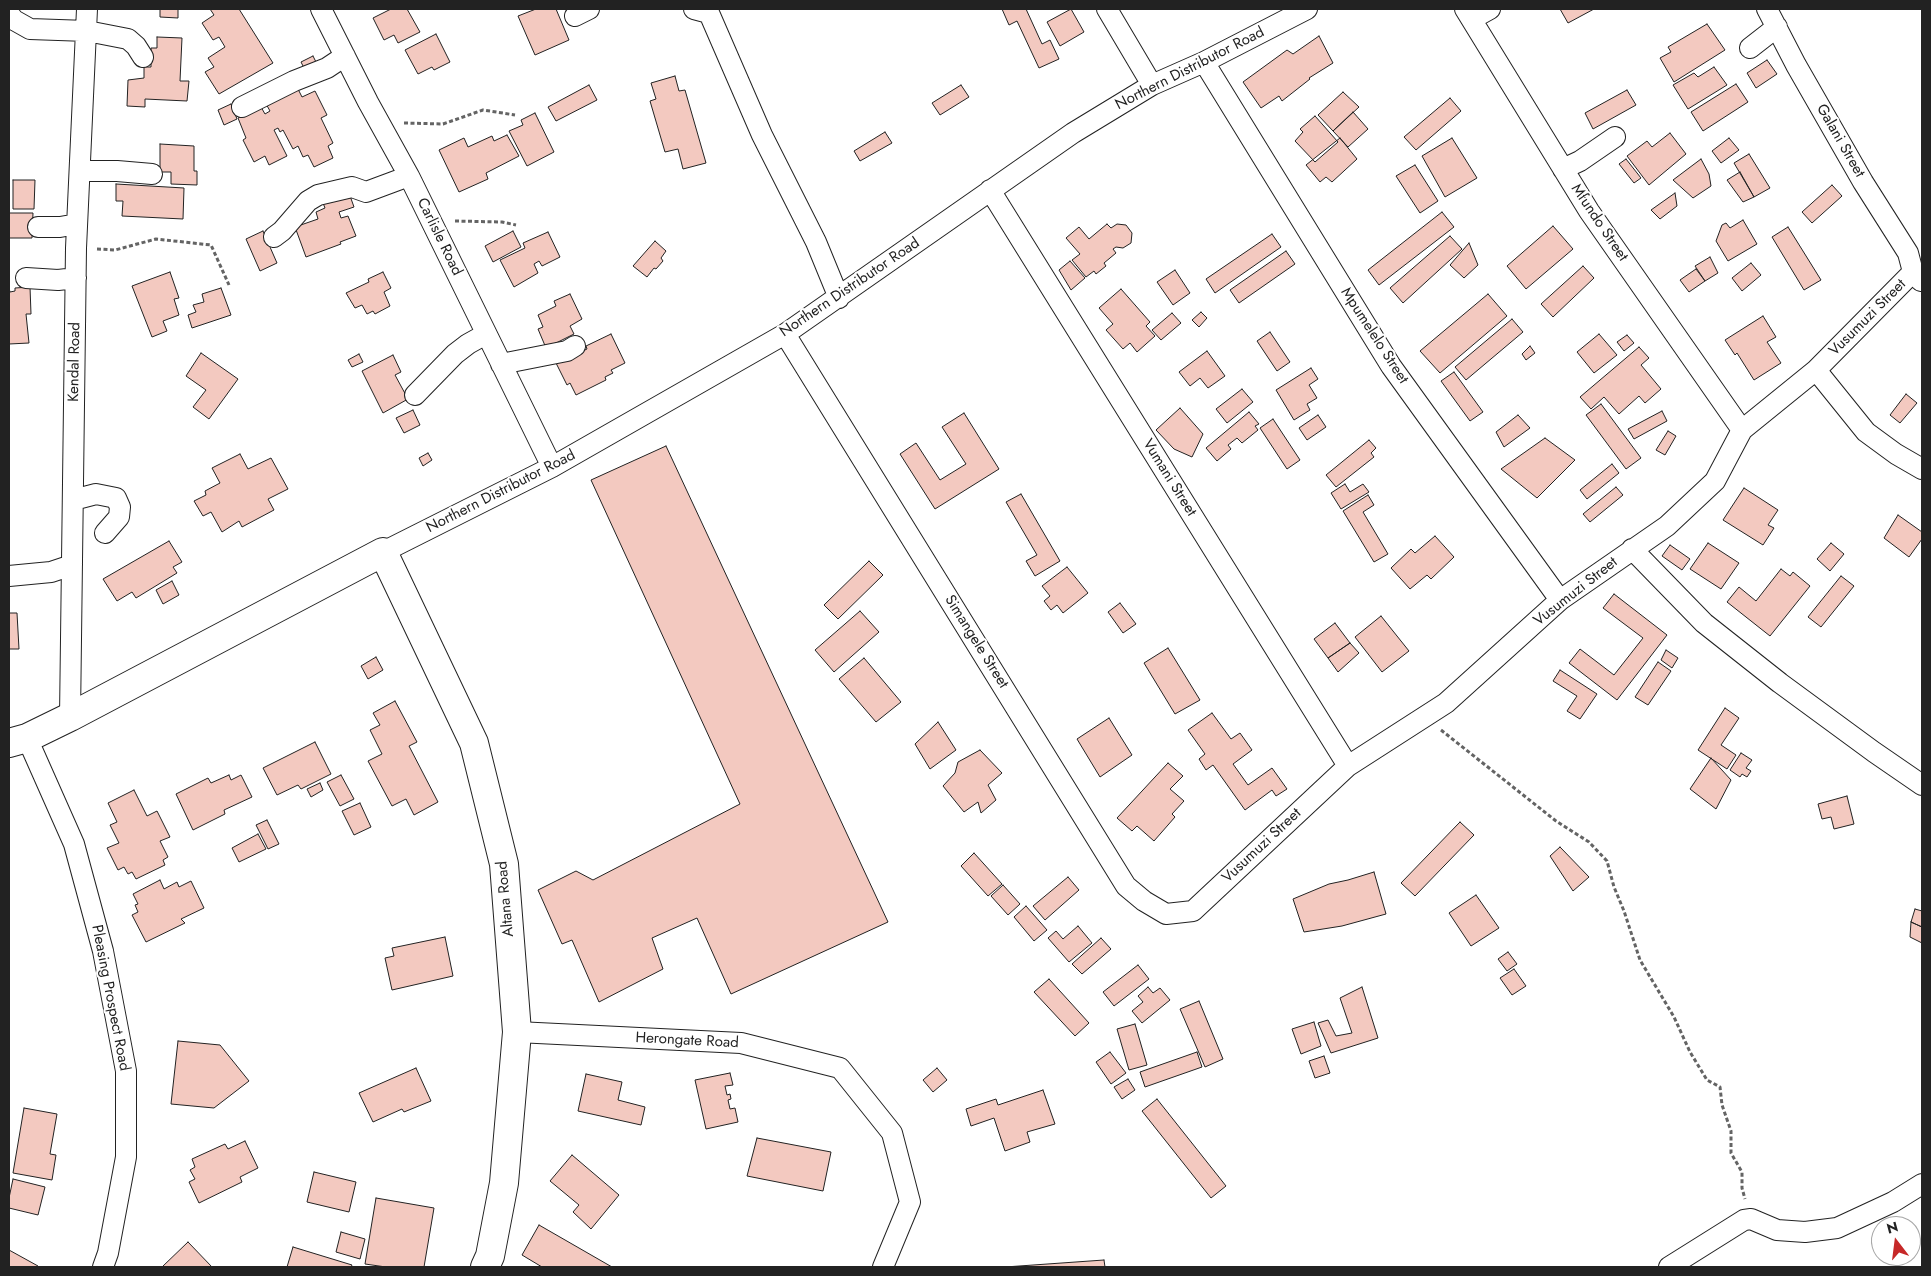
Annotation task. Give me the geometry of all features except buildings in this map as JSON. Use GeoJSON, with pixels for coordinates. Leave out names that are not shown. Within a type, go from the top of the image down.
{"type":"FeatureCollection","features":[{"type":"Feature","properties":{"kind":"main road"},"geometry":{"type":"LineString","coordinates":[[18,740],[70,716],[383,552]]}},
{"type":"Feature","properties":{"kind":"main road","name":"Altana Road"},"geometry":{"type":"LineString","coordinates":[[383,552],[474,743],[504,864],[517,1032],[504,1182],[490,1256],[485,1267]]}},
{"type":"Feature","properties":{"kind":"street","name":"Kendal Road"},"geometry":{"type":"LineString","coordinates":[[70,716],[76,248],[87,9]]}},
{"type":"Feature","properties":{"kind":"street","name":"Carlisle Road"},"geometry":{"type":"LineString","coordinates":[[321,9],[368,102],[409,176],[552,467]]}},
{"type":"Feature","properties":{"kind":"street"},"geometry":{"type":"LineString","coordinates":[[694,9],[709,13],[762,135],[816,242],[839,298]]}},
{"type":"Feature","properties":{"kind":"street"},"geometry":{"type":"LineString","coordinates":[[1107,9],[1152,85]]}},
{"type":"Feature","properties":{"kind":"street","name":"Northern Distributor Road"},"geometry":{"type":"LineString","coordinates":[[383,552],[552,467],[785,334],[1073,133],[1152,85],[1204,62],[1308,9]]}},
{"type":"Feature","properties":{"kind":"street"},"geometry":{"type":"LineString","coordinates":[[1469,14],[1490,9]]}},
{"type":"Feature","properties":{"kind":"street","name":"Galani Street"},"geometry":{"type":"LineString","coordinates":[[1768,9],[1796,65],[1859,174],[1908,253],[1918,277]]}},
{"type":"Feature","properties":{"kind":"street"},"geometry":{"type":"LineString","coordinates":[[9,14],[14,20],[30,29],[87,31],[128,39],[136,46],[143,57]]}},
{"type":"Feature","properties":{"kind":"street","name":"Mfundo Street"},"geometry":{"type":"LineString","coordinates":[[1469,14],[1589,211],[1742,430]]}},
{"type":"Feature","properties":{"kind":"street"},"geometry":{"type":"LineString","coordinates":[[1750,48],[1777,27]]}},
{"type":"Feature","properties":{"kind":"street"},"geometry":{"type":"LineString","coordinates":[[242,107],[294,81],[327,68],[345,56]]}},
{"type":"Feature","properties":{"kind":"street","name":"Mpumelelo Street"},"geometry":{"type":"LineString","coordinates":[[1204,62],[1391,366],[1560,600]]}},
{"type":"Feature","properties":{"kind":"street"},"geometry":{"type":"LineString","coordinates":[[1563,169],[1580,161],[1615,137]]}},
{"type":"Feature","properties":{"kind":"street"},"geometry":{"type":"LineString","coordinates":[[80,171],[117,170],[152,174]]}},
{"type":"Feature","properties":{"kind":"street"},"geometry":{"type":"LineString","coordinates":[[274,237],[282,231],[308,201],[318,195],[352,187],[366,192],[409,176]]}},
{"type":"Feature","properties":{"kind":"street","name":"Vumani Street"},"geometry":{"type":"LineString","coordinates":[[990,190],[1348,766]]}},
{"type":"Feature","properties":{"kind":"street"},"geometry":{"type":"LineString","coordinates":[[38,227],[60,227],[77,224]]}},
{"type":"Feature","properties":{"kind":"street","name":"Vusumuzi Street"},"geometry":{"type":"LineString","coordinates":[[1193,911],[1348,766],[1446,703],[1560,600],[1667,526],[1714,481],[1742,430],[1816,370],[1918,277]]}},
{"type":"Feature","properties":{"kind":"street"},"geometry":{"type":"LineString","coordinates":[[26,278],[58,280],[76,278]]}},
{"type":"Feature","properties":{"kind":"street"},"geometry":{"type":"LineString","coordinates":[[415,395],[455,354],[486,334]]}},
{"type":"Feature","properties":{"kind":"street","name":"Simangele Street"},"geometry":{"type":"LineString","coordinates":[[785,334],[1126,886],[1144,901],[1166,914],[1193,911]]}},
{"type":"Feature","properties":{"kind":"street"},"geometry":{"type":"LineString","coordinates":[[501,364],[567,351],[575,346]]}},
{"type":"Feature","properties":{"kind":"street"},"geometry":{"type":"LineString","coordinates":[[1816,370],[1866,432],[1896,454],[1922,469]]}},
{"type":"Feature","properties":{"kind":"street"},"geometry":{"type":"LineString","coordinates":[[73,500],[96,494],[116,498],[120,507],[119,517],[106,533]]}},
{"type":"Feature","properties":{"kind":"street"},"geometry":{"type":"LineString","coordinates":[[1632,549],[1704,623],[1780,683],[1922,785]]}},
{"type":"Feature","properties":{"kind":"street"},"geometry":{"type":"LineString","coordinates":[[9,576],[51,572],[72,565]]}},
{"type":"Feature","properties":{"kind":"street","name":"Pleasing Prospect Road"},"geometry":{"type":"LineString","coordinates":[[18,740],[74,844],[103,951],[126,1071],[126,1157],[108,1253],[103,1267]]}},
{"type":"Feature","properties":{"kind":"street","name":"Herongate Road"},"geometry":{"type":"LineString","coordinates":[[517,1032],[741,1043],[840,1068],[892,1133],[910,1202],[883,1267]]}},
{"type":"Feature","properties":{"kind":"street"},"geometry":{"type":"LineString","coordinates":[[1669,1267],[1744,1220],[1752,1219],[1777,1230],[1805,1232],[1838,1228],[1893,1202],[1922,1184]]}},
{"type":"Feature","properties":{"kind":"path"},"geometry":{"type":"LineString","coordinates":[[368,102],[406,124],[443,124],[483,110],[515,115]]}},
{"type":"Feature","properties":{"kind":"path"},"geometry":{"type":"LineString","coordinates":[[432,223],[465,220],[502,222],[516,225]]}},
{"type":"Feature","properties":{"kind":"path"},"geometry":{"type":"LineString","coordinates":[[76,248],[115,250],[156,239],[211,245],[229,285]]}},
{"type":"Feature","properties":{"kind":"path"},"geometry":{"type":"LineString","coordinates":[[1426,716],[1442,732],[1556,821],[1589,842],[1607,860],[1614,887],[1640,960],[1674,1017],[1690,1052],[1707,1080],[1720,1086],[1722,1105],[1731,1130],[1731,1153],[1742,1172],[1742,1188],[1745,1200],[1744,1220]]}}]}
